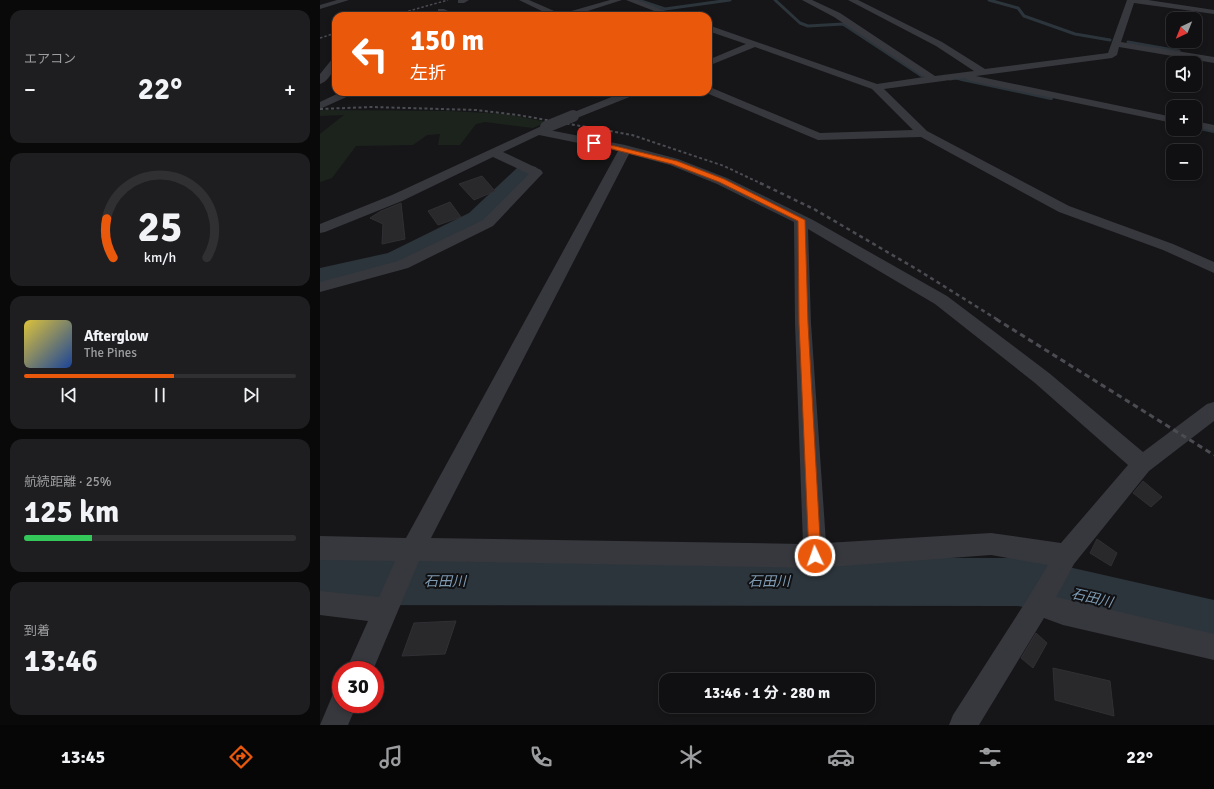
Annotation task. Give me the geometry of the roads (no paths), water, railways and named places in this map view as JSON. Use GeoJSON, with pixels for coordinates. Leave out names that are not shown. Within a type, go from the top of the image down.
{"type":"FeatureCollection","features":[{"type":"Feature","properties":{"kind":"street"},"geometry":{"type":"LineString","coordinates":[[320,7],[345,0]]}},
{"type":"Feature","properties":{"kind":"street"},"geometry":{"type":"LineString","coordinates":[[577,12],[618,0]]}},
{"type":"Feature","properties":{"kind":"street"},"geometry":{"type":"LineString","coordinates":[[630,0],[664,12]]}},
{"type":"Feature","properties":{"kind":"street"},"geometry":{"type":"LineString","coordinates":[[806,0],[837,15],[933,79]]}},
{"type":"Feature","properties":{"kind":"street"},"geometry":{"type":"LineString","coordinates":[[852,0],[940,44],[983,72]]}},
{"type":"Feature","properties":{"kind":"street"},"geometry":{"type":"LineString","coordinates":[[876,87],[958,74],[1112,55],[1132,0],[1214,12]]}},
{"type":"Feature","properties":{"kind":"street"},"geometry":{"type":"LineString","coordinates":[[528,1],[551,12]]}},
{"type":"Feature","properties":{"kind":"street"},"geometry":{"type":"LineString","coordinates":[[712,29],[876,87],[923,133],[1064,209],[1168,247],[1214,268]]}},
{"type":"Feature","properties":{"kind":"street"},"geometry":{"type":"LineString","coordinates":[[712,61],[756,44]]}},
{"type":"Feature","properties":{"kind":"street"},"geometry":{"type":"LineString","coordinates":[[1117,44],[1214,60]]}},
{"type":"Feature","properties":{"kind":"street"},"geometry":{"type":"LineString","coordinates":[[320,81],[332,65]]}},
{"type":"Feature","properties":{"kind":"street"},"geometry":{"type":"LineString","coordinates":[[958,74],[962,77],[1166,119]]}},
{"type":"Feature","properties":{"kind":"street"},"geometry":{"type":"LineString","coordinates":[[320,81],[332,79]]}},
{"type":"Feature","properties":{"kind":"street"},"geometry":{"type":"LineString","coordinates":[[712,92],[818,137],[923,133]]}},
{"type":"Feature","properties":{"kind":"street"},"geometry":{"type":"LineString","coordinates":[[325,104],[341,96]]}},
{"type":"Feature","properties":{"kind":"street"},"geometry":{"type":"LineString","coordinates":[[320,229],[397,198],[542,129],[623,96]]}},
{"type":"Feature","properties":{"kind":"street"},"geometry":{"type":"LineString","coordinates":[[1202,125],[1214,128]]}},
{"type":"Feature","properties":{"kind":"street"},"geometry":{"type":"LineString","coordinates":[[542,129],[674,162],[722,181],[801,220],[941,300],[1042,378],[1142,464]]}},
{"type":"Feature","properties":{"kind":"street"},"geometry":{"type":"LineString","coordinates":[[363,661],[412,550],[625,149]]}},
{"type":"Feature","properties":{"kind":"street"},"geometry":{"type":"LineString","coordinates":[[320,287],[403,265],[488,223],[537,172],[493,152]]}},
{"type":"Feature","properties":{"kind":"street"},"geometry":{"type":"LineString","coordinates":[[801,220],[803,323],[815,556]]}},
{"type":"Feature","properties":{"kind":"street"},"geometry":{"type":"LineString","coordinates":[[963,725],[1039,604],[1062,564],[1142,464],[1214,410]]}},
{"type":"Feature","properties":{"kind":"street"},"geometry":{"type":"LineString","coordinates":[[320,548],[815,556],[991,544],[1062,564]]}},
{"type":"Feature","properties":{"kind":"street"},"geometry":{"type":"LineString","coordinates":[[320,603],[388,605]]}},
{"type":"Feature","properties":{"kind":"street"},"geometry":{"type":"LineString","coordinates":[[1039,604],[1063,612],[1214,647]]}},
{"type":"Feature","properties":{"kind":"street"},"geometry":{"type":"LineString","coordinates":[[334,725],[339,713]]}},
{"type":"Feature","properties":{"kind":"waterway"},"geometry":{"type":"LineString","coordinates":[[638,0],[665,9],[730,0]]}},
{"type":"Feature","properties":{"kind":"waterway"},"geometry":{"type":"LineString","coordinates":[[775,0],[800,23],[808,26],[843,24],[922,76]]}},
{"type":"Feature","properties":{"kind":"waterway"},"geometry":{"type":"LineString","coordinates":[[989,0],[1018,8],[1024,16],[1075,34],[1110,40]]}},
{"type":"Feature","properties":{"kind":"waterway"},"geometry":{"type":"LineString","coordinates":[[1128,42],[1179,51]]}},
{"type":"Feature","properties":{"kind":"waterway"},"geometry":{"type":"LineString","coordinates":[[950,79],[955,78],[966,80]]}},
{"type":"Feature","properties":{"kind":"waterway"},"geometry":{"type":"LineString","coordinates":[[962,79],[1051,98]]}},
{"type":"Feature","properties":{"kind":"waterway"},"geometry":{"type":"LineString","coordinates":[[1202,128],[1214,131]]}},
{"type":"Feature","properties":{"kind":"waterway"},"geometry":{"type":"LineString","coordinates":[[320,278],[397,260],[479,219],[527,172]]}},
{"type":"Feature","properties":{"kind":"waterway","name":"石田川"},"geometry":{"type":"LineString","coordinates":[[320,581],[1018,582],[1073,592],[1214,625]]}},
{"type":"Feature","properties":{"kind":"railway"},"geometry":{"type":"LineString","coordinates":[[405,12],[448,0]]}},
{"type":"Feature","properties":{"kind":"railway"},"geometry":{"type":"LineString","coordinates":[[320,38],[332,34]]}},
{"type":"Feature","properties":{"kind":"railway"},"geometry":{"type":"LineString","coordinates":[[320,109],[372,107],[476,110],[518,115],[632,135],[724,166],[762,184]]}},
{"type":"Feature","properties":{"kind":"railway"},"geometry":{"type":"LineString","coordinates":[[760,183],[814,209],[918,270],[998,320]]}},
{"type":"Feature","properties":{"kind":"railway"},"geometry":{"type":"LineString","coordinates":[[996,319],[1214,455]]}}]}
